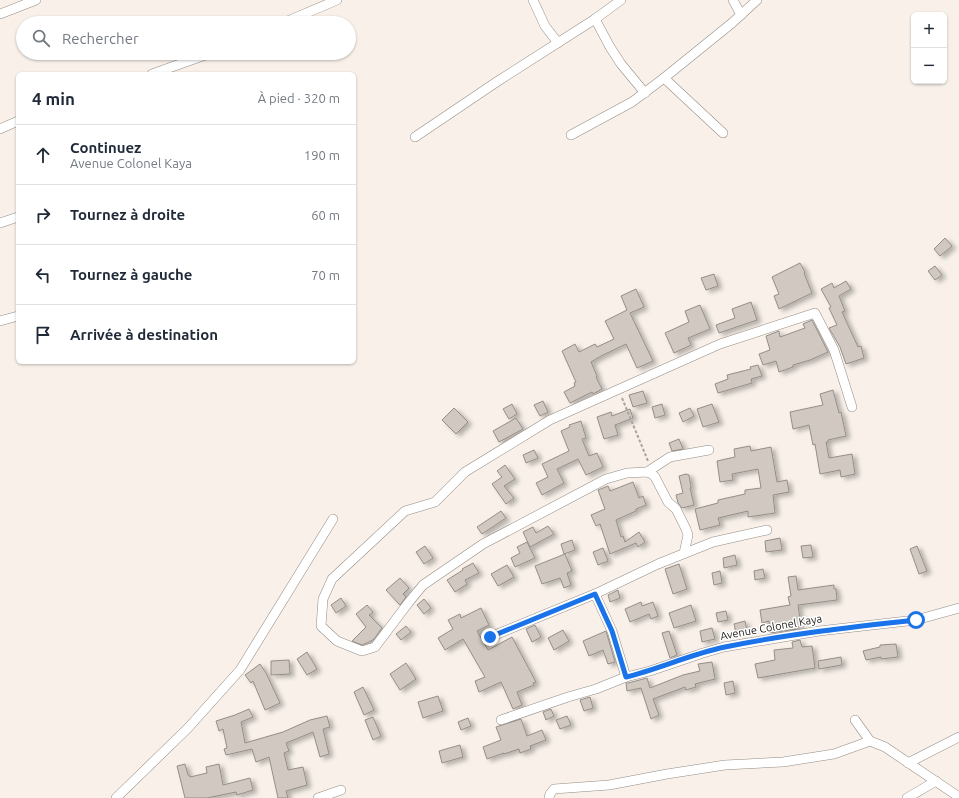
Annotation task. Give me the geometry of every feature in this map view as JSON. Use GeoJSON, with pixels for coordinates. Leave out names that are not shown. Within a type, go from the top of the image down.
{"type":"FeatureCollection","features":[{"type":"Feature","properties":{"kind":"street"},"geometry":{"type":"LineString","coordinates":[[0,14],[36,0]]}},
{"type":"Feature","properties":{"kind":"street"},"geometry":{"type":"LineString","coordinates":[[299,16],[337,0]]}},
{"type":"Feature","properties":{"kind":"street"},"geometry":{"type":"LineString","coordinates":[[533,0],[545,26],[558,43]]}},
{"type":"Feature","properties":{"kind":"street"},"geometry":{"type":"LineString","coordinates":[[415,137],[498,81],[595,19],[621,0]]}},
{"type":"Feature","properties":{"kind":"street"},"geometry":{"type":"LineString","coordinates":[[733,0],[741,15]]}},
{"type":"Feature","properties":{"kind":"street"},"geometry":{"type":"LineString","coordinates":[[571,135],[645,93],[741,15],[757,0]]}},
{"type":"Feature","properties":{"kind":"street"},"geometry":{"type":"LineString","coordinates":[[595,19],[621,64],[645,93]]}},
{"type":"Feature","properties":{"kind":"street"},"geometry":{"type":"LineString","coordinates":[[158,72],[191,60]]}},
{"type":"Feature","properties":{"kind":"street"},"geometry":{"type":"LineString","coordinates":[[664,78],[723,133]]}},
{"type":"Feature","properties":{"kind":"street"},"geometry":{"type":"LineString","coordinates":[[0,128],[16,122]]}},
{"type":"Feature","properties":{"kind":"street"},"geometry":{"type":"LineString","coordinates":[[0,223],[16,218]]}},
{"type":"Feature","properties":{"kind":"street"},"geometry":{"type":"LineString","coordinates":[[709,450],[670,457],[647,472],[627,473],[606,479],[483,544],[423,585],[375,647],[362,651],[337,641],[321,626],[323,599],[332,579],[405,511],[435,502],[464,472],[550,420],[720,344],[815,312],[834,350],[852,407]]}},
{"type":"Feature","properties":{"kind":"street"},"geometry":{"type":"LineString","coordinates":[[0,321],[16,317]]}},
{"type":"Feature","properties":{"kind":"street"},"geometry":{"type":"LineString","coordinates":[[647,472],[655,477],[668,502],[676,509],[681,517],[688,535],[684,553]]}},
{"type":"Feature","properties":{"kind":"street"},"geometry":{"type":"LineString","coordinates":[[116,798],[188,728],[240,670],[333,518]]}},
{"type":"Feature","properties":{"kind":"street"},"geometry":{"type":"LineString","coordinates":[[490,637],[595,594],[684,553],[713,542],[767,530]]}},
{"type":"Feature","properties":{"kind":"street"},"geometry":{"type":"LineString","coordinates":[[595,594],[612,631],[626,677]]}},
{"type":"Feature","properties":{"kind":"street","name":"Avenue Colonel Kaya"},"geometry":{"type":"LineString","coordinates":[[500,720],[596,689],[626,677],[650,671],[724,647],[819,631],[916,620],[959,608]]}},
{"type":"Feature","properties":{"kind":"street"},"geometry":{"type":"LineString","coordinates":[[855,720],[870,741],[885,747],[959,796]]}},
{"type":"Feature","properties":{"kind":"street"},"geometry":{"type":"LineString","coordinates":[[908,763],[959,737]]}},
{"type":"Feature","properties":{"kind":"street"},"geometry":{"type":"LineString","coordinates":[[549,798],[554,789],[609,784],[725,765],[784,762],[834,754],[870,741]]}},
{"type":"Feature","properties":{"kind":"street"},"geometry":{"type":"LineString","coordinates":[[906,798],[936,781]]}},
{"type":"Feature","properties":{"kind":"street"},"geometry":{"type":"LineString","coordinates":[[318,798],[341,790]]}},
{"type":"Feature","properties":{"kind":"path"},"geometry":{"type":"LineString","coordinates":[[619,389],[648,460],[647,472]]}},
{"type":"Feature","properties":{"kind":"building"},"geometry":{"type":"Polygon","coordinates":[[[945,238],[952,246],[940,256],[934,249],[945,238]]]}},
{"type":"Feature","properties":{"kind":"building"},"geometry":{"type":"Polygon","coordinates":[[[800,263],[805,272],[804,273],[812,293],[779,309],[774,296],[779,294],[772,277],[800,263]]]}},
{"type":"Feature","properties":{"kind":"building"},"geometry":{"type":"Polygon","coordinates":[[[935,266],[942,275],[935,280],[928,271],[935,266]]]}},
{"type":"Feature","properties":{"kind":"building"},"geometry":{"type":"Polygon","coordinates":[[[714,274],[718,286],[706,290],[701,278],[714,274]]]}},
{"type":"Feature","properties":{"kind":"building"},"geometry":{"type":"Polygon","coordinates":[[[846,281],[851,289],[839,296],[845,311],[842,312],[858,347],[861,346],[864,358],[846,364],[840,347],[829,328],[837,325],[829,308],[831,307],[821,289],[832,283],[834,288],[846,281]]]}},
{"type":"Feature","properties":{"kind":"building"},"geometry":{"type":"Polygon","coordinates":[[[636,289],[644,307],[630,313],[653,361],[637,368],[626,344],[601,356],[591,362],[602,389],[593,394],[592,392],[570,403],[564,392],[575,386],[574,383],[576,382],[562,351],[575,344],[579,352],[595,344],[597,347],[614,339],[605,321],[627,310],[621,296],[636,289]]]}},
{"type":"Feature","properties":{"kind":"building"},"geometry":{"type":"Polygon","coordinates":[[[751,302],[757,320],[719,333],[716,325],[735,318],[732,309],[751,302]]]}},
{"type":"Feature","properties":{"kind":"building"},"geometry":{"type":"Polygon","coordinates":[[[700,305],[710,329],[688,338],[691,345],[674,353],[665,333],[689,322],[685,311],[700,305]]]}},
{"type":"Feature","properties":{"kind":"building"},"geometry":{"type":"Polygon","coordinates":[[[812,320],[828,352],[779,372],[776,361],[763,365],[759,354],[770,350],[766,336],[779,331],[780,337],[805,328],[803,324],[812,320]]]}},
{"type":"Feature","properties":{"kind":"building"},"geometry":{"type":"Polygon","coordinates":[[[758,365],[762,376],[751,379],[752,383],[718,393],[715,384],[728,379],[727,375],[751,369],[750,367],[758,365]]]}},
{"type":"Feature","properties":{"kind":"building"},"geometry":{"type":"Polygon","coordinates":[[[833,390],[839,413],[841,412],[846,436],[828,440],[828,442],[826,442],[829,458],[852,454],[855,474],[841,477],[840,470],[820,474],[815,444],[813,445],[809,425],[793,429],[790,412],[823,405],[820,394],[833,390]]]}},
{"type":"Feature","properties":{"kind":"building"},"geometry":{"type":"Polygon","coordinates":[[[643,391],[647,403],[633,407],[629,395],[643,391]]]}},
{"type":"Feature","properties":{"kind":"building"},"geometry":{"type":"Polygon","coordinates":[[[543,401],[548,412],[540,416],[534,405],[543,401]]]}},
{"type":"Feature","properties":{"kind":"building"},"geometry":{"type":"Polygon","coordinates":[[[512,404],[517,414],[509,419],[503,409],[512,404]]]}},
{"type":"Feature","properties":{"kind":"building"},"geometry":{"type":"Polygon","coordinates":[[[662,404],[665,415],[655,418],[652,407],[662,404]]]}},
{"type":"Feature","properties":{"kind":"building"},"geometry":{"type":"Polygon","coordinates":[[[712,404],[719,422],[703,427],[697,409],[712,404]]]}},
{"type":"Feature","properties":{"kind":"building"},"geometry":{"type":"Polygon","coordinates":[[[454,408],[468,422],[456,434],[442,420],[454,408]]]}},
{"type":"Feature","properties":{"kind":"building"},"geometry":{"type":"Polygon","coordinates":[[[690,408],[694,416],[683,422],[679,413],[690,408]]]}},
{"type":"Feature","properties":{"kind":"building"},"geometry":{"type":"Polygon","coordinates":[[[630,409],[633,418],[615,425],[618,435],[604,439],[597,417],[611,412],[612,416],[630,409]]]}},
{"type":"Feature","properties":{"kind":"building"},"geometry":{"type":"Polygon","coordinates":[[[516,418],[523,429],[499,442],[493,431],[516,418]]]}},
{"type":"Feature","properties":{"kind":"building"},"geometry":{"type":"Polygon","coordinates":[[[581,421],[586,438],[582,439],[589,456],[597,453],[603,467],[586,475],[578,459],[557,469],[564,483],[542,495],[536,483],[548,477],[542,464],[569,451],[561,431],[570,427],[569,425],[581,421]]]}},
{"type":"Feature","properties":{"kind":"building"},"geometry":{"type":"Polygon","coordinates":[[[679,439],[683,449],[672,451],[669,443],[679,439]]]}},
{"type":"Feature","properties":{"kind":"building"},"geometry":{"type":"Polygon","coordinates":[[[750,446],[751,451],[771,447],[777,482],[787,480],[789,492],[773,495],[775,513],[748,517],[748,511],[718,518],[720,525],[700,530],[695,509],[718,503],[718,500],[745,494],[745,490],[761,488],[758,469],[732,474],[733,480],[720,482],[717,461],[735,457],[734,449],[750,446]]]}},
{"type":"Feature","properties":{"kind":"building"},"geometry":{"type":"Polygon","coordinates":[[[534,450],[538,458],[526,463],[523,455],[534,450]]]}},
{"type":"Feature","properties":{"kind":"building"},"geometry":{"type":"Polygon","coordinates":[[[505,465],[515,479],[504,486],[514,498],[506,504],[492,484],[502,477],[497,471],[505,465]]]}},
{"type":"Feature","properties":{"kind":"building"},"geometry":{"type":"Polygon","coordinates":[[[686,474],[689,475],[694,505],[682,508],[678,503],[676,495],[683,493],[679,476],[686,474]]]}},
{"type":"Feature","properties":{"kind":"building"},"geometry":{"type":"Polygon","coordinates":[[[633,482],[639,498],[643,496],[646,505],[616,520],[621,537],[623,536],[625,542],[639,532],[645,542],[638,547],[636,543],[610,554],[600,524],[596,526],[591,515],[605,509],[598,490],[608,486],[610,491],[633,482]]]}},
{"type":"Feature","properties":{"kind":"building"},"geometry":{"type":"Polygon","coordinates":[[[501,511],[506,518],[482,534],[477,527],[501,511]]]}},
{"type":"Feature","properties":{"kind":"building"},"geometry":{"type":"Polygon","coordinates":[[[548,526],[554,534],[530,547],[523,532],[533,527],[536,533],[548,526]]]}},
{"type":"Feature","properties":{"kind":"building"},"geometry":{"type":"Polygon","coordinates":[[[780,538],[782,550],[766,552],[765,541],[780,538]]]}},
{"type":"Feature","properties":{"kind":"building"},"geometry":{"type":"Polygon","coordinates":[[[572,540],[575,550],[564,554],[561,544],[572,540]]]}},
{"type":"Feature","properties":{"kind":"building"},"geometry":{"type":"Polygon","coordinates":[[[527,542],[535,558],[515,567],[511,558],[520,553],[517,547],[527,542]]]}},
{"type":"Feature","properties":{"kind":"building"},"geometry":{"type":"Polygon","coordinates":[[[811,545],[813,557],[803,558],[801,546],[811,545]]]}},
{"type":"Feature","properties":{"kind":"building"},"geometry":{"type":"Polygon","coordinates":[[[425,546],[433,558],[424,564],[416,552],[425,546]]]}},
{"type":"Feature","properties":{"kind":"building"},"geometry":{"type":"Polygon","coordinates":[[[917,546],[927,571],[919,574],[910,549],[917,546]]]}},
{"type":"Feature","properties":{"kind":"building"},"geometry":{"type":"Polygon","coordinates":[[[603,548],[608,561],[598,565],[593,552],[603,548]]]}},
{"type":"Feature","properties":{"kind":"building"},"geometry":{"type":"Polygon","coordinates":[[[565,554],[572,571],[567,573],[571,585],[564,588],[560,578],[542,584],[535,566],[565,554]]]}},
{"type":"Feature","properties":{"kind":"building"},"geometry":{"type":"Polygon","coordinates":[[[735,555],[737,565],[724,568],[723,558],[735,555]]]}},
{"type":"Feature","properties":{"kind":"building"},"geometry":{"type":"Polygon","coordinates":[[[473,563],[479,573],[465,580],[467,584],[455,592],[447,580],[473,563]]]}},
{"type":"Feature","properties":{"kind":"building"},"geometry":{"type":"Polygon","coordinates":[[[679,564],[687,589],[673,594],[665,569],[679,564]]]}},
{"type":"Feature","properties":{"kind":"building"},"geometry":{"type":"Polygon","coordinates":[[[507,565],[514,577],[498,586],[491,574],[507,565]]]}},
{"type":"Feature","properties":{"kind":"building"},"geometry":{"type":"Polygon","coordinates":[[[763,569],[765,578],[755,580],[754,571],[763,569]]]}},
{"type":"Feature","properties":{"kind":"building"},"geometry":{"type":"Polygon","coordinates":[[[720,571],[722,583],[714,585],[712,573],[720,571]]]}},
{"type":"Feature","properties":{"kind":"building"},"geometry":{"type":"Polygon","coordinates":[[[796,576],[798,590],[834,585],[837,600],[798,605],[801,626],[797,627],[797,629],[770,633],[769,621],[762,623],[760,610],[790,605],[788,597],[791,596],[788,577],[796,576]]]}},
{"type":"Feature","properties":{"kind":"building"},"geometry":{"type":"Polygon","coordinates":[[[400,578],[409,588],[403,594],[406,597],[400,605],[386,590],[400,578]]]}},
{"type":"Feature","properties":{"kind":"building"},"geometry":{"type":"Polygon","coordinates":[[[618,590],[620,598],[610,602],[608,595],[618,590]]]}},
{"type":"Feature","properties":{"kind":"building"},"geometry":{"type":"Polygon","coordinates":[[[341,598],[346,606],[336,613],[331,605],[341,598]]]}},
{"type":"Feature","properties":{"kind":"building"},"geometry":{"type":"Polygon","coordinates":[[[424,599],[431,608],[424,614],[417,605],[424,599]]]}},
{"type":"Feature","properties":{"kind":"building"},"geometry":{"type":"Polygon","coordinates":[[[641,602],[642,606],[653,602],[658,616],[651,619],[649,614],[630,622],[625,609],[641,602]]]}},
{"type":"Feature","properties":{"kind":"building"},"geometry":{"type":"Polygon","coordinates":[[[367,605],[373,612],[369,615],[382,628],[374,639],[362,645],[352,641],[366,627],[356,614],[367,605]]]}},
{"type":"Feature","properties":{"kind":"building"},"geometry":{"type":"Polygon","coordinates":[[[691,605],[696,621],[674,628],[669,613],[691,605]]]}},
{"type":"Feature","properties":{"kind":"building"},"geometry":{"type":"Polygon","coordinates":[[[481,608],[489,625],[477,631],[488,650],[512,637],[536,682],[533,683],[534,685],[517,692],[522,705],[513,709],[501,682],[479,692],[475,681],[485,677],[463,639],[445,650],[438,638],[453,629],[448,620],[460,614],[461,618],[481,608]]]}},
{"type":"Feature","properties":{"kind":"building"},"geometry":{"type":"Polygon","coordinates":[[[726,611],[728,620],[718,622],[716,613],[726,611]]]}},
{"type":"Feature","properties":{"kind":"building"},"geometry":{"type":"Polygon","coordinates":[[[745,621],[747,631],[736,633],[734,624],[745,621]]]}},
{"type":"Feature","properties":{"kind":"building"},"geometry":{"type":"Polygon","coordinates":[[[535,625],[541,637],[532,642],[526,629],[535,625]]]}},
{"type":"Feature","properties":{"kind":"building"},"geometry":{"type":"Polygon","coordinates":[[[406,626],[411,632],[401,640],[396,634],[406,626]]]}},
{"type":"Feature","properties":{"kind":"building"},"geometry":{"type":"Polygon","coordinates":[[[712,628],[715,639],[702,642],[700,631],[712,628]]]}},
{"type":"Feature","properties":{"kind":"building"},"geometry":{"type":"Polygon","coordinates":[[[563,630],[569,641],[554,650],[548,638],[563,630]]]}},
{"type":"Feature","properties":{"kind":"building"},"geometry":{"type":"Polygon","coordinates":[[[606,631],[615,662],[608,664],[603,650],[589,656],[583,641],[606,631]]]}},
{"type":"Feature","properties":{"kind":"building"},"geometry":{"type":"Polygon","coordinates":[[[669,631],[677,655],[670,658],[662,633],[669,631]]]}},
{"type":"Feature","properties":{"kind":"building"},"geometry":{"type":"Polygon","coordinates":[[[800,640],[802,647],[812,646],[815,668],[758,678],[755,664],[775,660],[774,650],[793,648],[792,642],[800,640]]]}},
{"type":"Feature","properties":{"kind":"building"},"geometry":{"type":"Polygon","coordinates":[[[896,644],[898,657],[881,659],[881,657],[866,660],[863,651],[880,647],[880,645],[896,644]]]}},
{"type":"Feature","properties":{"kind":"building"},"geometry":{"type":"Polygon","coordinates":[[[307,652],[317,669],[307,675],[297,659],[307,652]]]}},
{"type":"Feature","properties":{"kind":"building"},"geometry":{"type":"Polygon","coordinates":[[[841,657],[842,665],[819,669],[818,661],[841,657]]]}},
{"type":"Feature","properties":{"kind":"building"},"geometry":{"type":"Polygon","coordinates":[[[289,660],[290,674],[271,675],[271,661],[289,660]]]}},
{"type":"Feature","properties":{"kind":"building"},"geometry":{"type":"Polygon","coordinates":[[[712,662],[715,679],[695,684],[696,687],[686,690],[685,687],[653,699],[659,715],[651,719],[641,688],[627,691],[626,683],[647,678],[650,688],[683,675],[700,671],[698,664],[712,662]]]}},
{"type":"Feature","properties":{"kind":"building"},"geometry":{"type":"Polygon","coordinates":[[[406,663],[416,679],[400,690],[390,674],[406,663]]]}},
{"type":"Feature","properties":{"kind":"building"},"geometry":{"type":"Polygon","coordinates":[[[260,664],[266,673],[280,703],[265,710],[253,681],[251,683],[245,675],[260,664]]]}},
{"type":"Feature","properties":{"kind":"building"},"geometry":{"type":"Polygon","coordinates":[[[733,681],[735,693],[726,695],[724,683],[733,681]]]}},
{"type":"Feature","properties":{"kind":"building"},"geometry":{"type":"Polygon","coordinates":[[[363,687],[374,710],[364,715],[354,692],[363,687]]]}},
{"type":"Feature","properties":{"kind":"building"},"geometry":{"type":"Polygon","coordinates":[[[438,696],[443,711],[423,718],[418,702],[438,696]]]}},
{"type":"Feature","properties":{"kind":"building"},"geometry":{"type":"Polygon","coordinates":[[[590,697],[593,708],[584,711],[580,700],[590,697]]]}},
{"type":"Feature","properties":{"kind":"building"},"geometry":{"type":"Polygon","coordinates":[[[249,709],[253,717],[241,722],[245,743],[283,732],[310,720],[327,716],[330,727],[323,729],[329,754],[320,757],[313,732],[286,743],[289,751],[284,753],[288,770],[303,767],[307,785],[286,791],[288,798],[278,798],[269,757],[256,762],[252,749],[226,755],[224,749],[227,748],[223,729],[219,731],[216,721],[249,709]]]}},
{"type":"Feature","properties":{"kind":"building"},"geometry":{"type":"Polygon","coordinates":[[[551,709],[554,716],[546,720],[543,712],[551,709]]]}},
{"type":"Feature","properties":{"kind":"building"},"geometry":{"type":"Polygon","coordinates":[[[567,716],[571,725],[560,729],[556,720],[567,716]]]}},
{"type":"Feature","properties":{"kind":"building"},"geometry":{"type":"Polygon","coordinates":[[[373,717],[381,736],[373,740],[365,720],[373,717]]]}},
{"type":"Feature","properties":{"kind":"building"},"geometry":{"type":"Polygon","coordinates":[[[468,718],[471,726],[461,730],[458,722],[468,718]]]}},
{"type":"Feature","properties":{"kind":"building"},"geometry":{"type":"Polygon","coordinates":[[[521,719],[527,736],[542,730],[546,740],[530,746],[531,749],[520,753],[519,749],[487,759],[483,747],[501,740],[496,727],[521,719]]]}},
{"type":"Feature","properties":{"kind":"building"},"geometry":{"type":"Polygon","coordinates":[[[460,745],[463,757],[442,763],[439,751],[460,745]]]}},
{"type":"Feature","properties":{"kind":"building"},"geometry":{"type":"Polygon","coordinates":[[[185,764],[190,777],[207,773],[206,767],[219,764],[223,785],[250,778],[253,790],[237,795],[236,792],[207,798],[185,798],[177,766],[185,764]]]}},
{"type":"Feature","properties":{"kind":"route"},"geometry":{"type":"LineString","coordinates":[[490,637],[595,594],[612,631],[626,677],[650,671],[724,647],[819,631],[916,620]]}}]}
